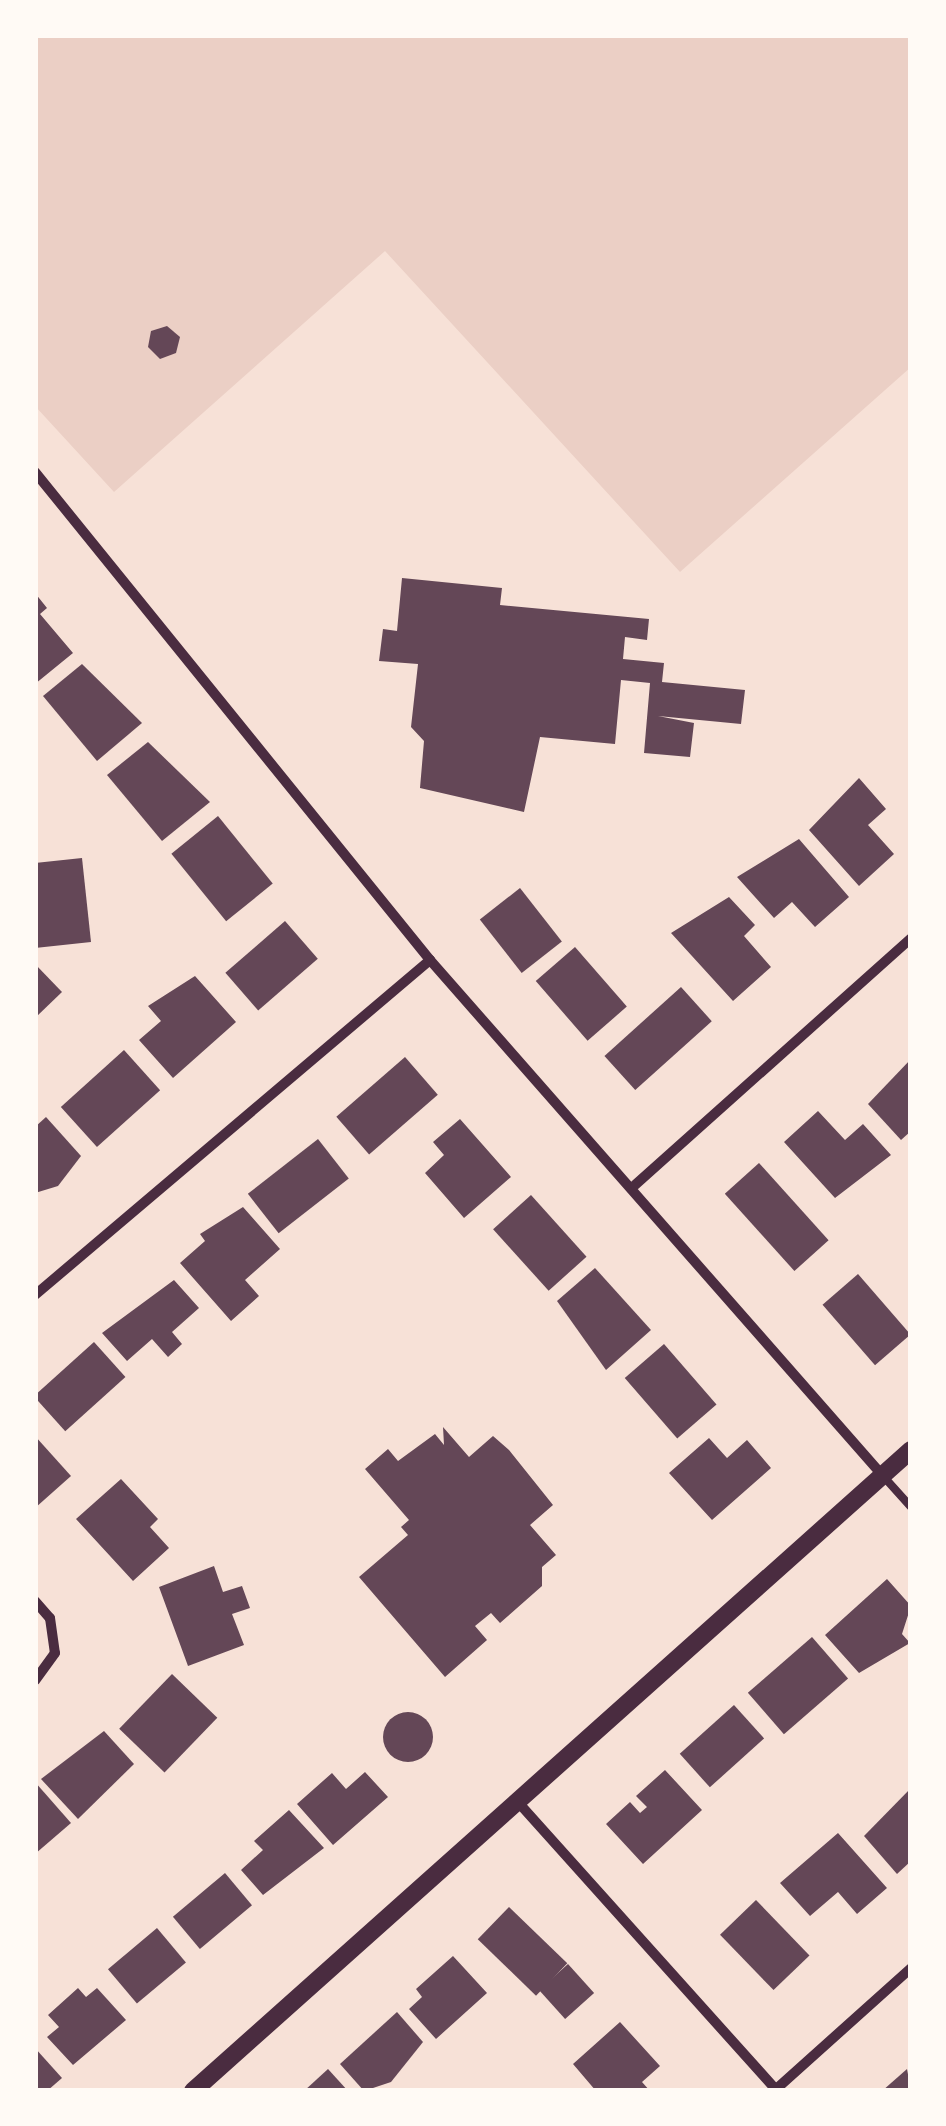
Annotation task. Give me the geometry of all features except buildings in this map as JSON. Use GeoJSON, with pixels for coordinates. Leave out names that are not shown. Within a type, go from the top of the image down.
{"type":"FeatureCollection","features":[{"type":"Feature","properties":{"kind":"street"},"geometry":{"type":"LineString","coordinates":[[35,472],[430,960],[635,1185],[883,1476]]}},
{"type":"Feature","properties":{"kind":"street"},"geometry":{"type":"LineString","coordinates":[[635,1185],[911,938]]}},
{"type":"Feature","properties":{"kind":"street"},"geometry":{"type":"LineString","coordinates":[[35,1295],[430,960]]}},
{"type":"Feature","properties":{"kind":"street"},"geometry":{"type":"LineString","coordinates":[[193,2091],[911,1450]]}},
{"type":"Feature","properties":{"kind":"street"},"geometry":{"type":"LineString","coordinates":[[35,1601],[50,1618],[56,1653],[35,1681]]}},
{"type":"Feature","properties":{"kind":"street"},"geometry":{"type":"LineString","coordinates":[[516,1801],[775,2090],[911,1968]]}},
{"type":"Feature","properties":{"kind":"lane"},"geometry":{"type":"LineString","coordinates":[[883,1476],[911,1506]]}},
{"type":"Feature","properties":{"kind":"shaded area"},"geometry":{"type":"Polygon","coordinates":[[[35,35],[911,35],[911,367],[680,572],[385,251],[114,492],[35,406],[35,35]]]}}]}
